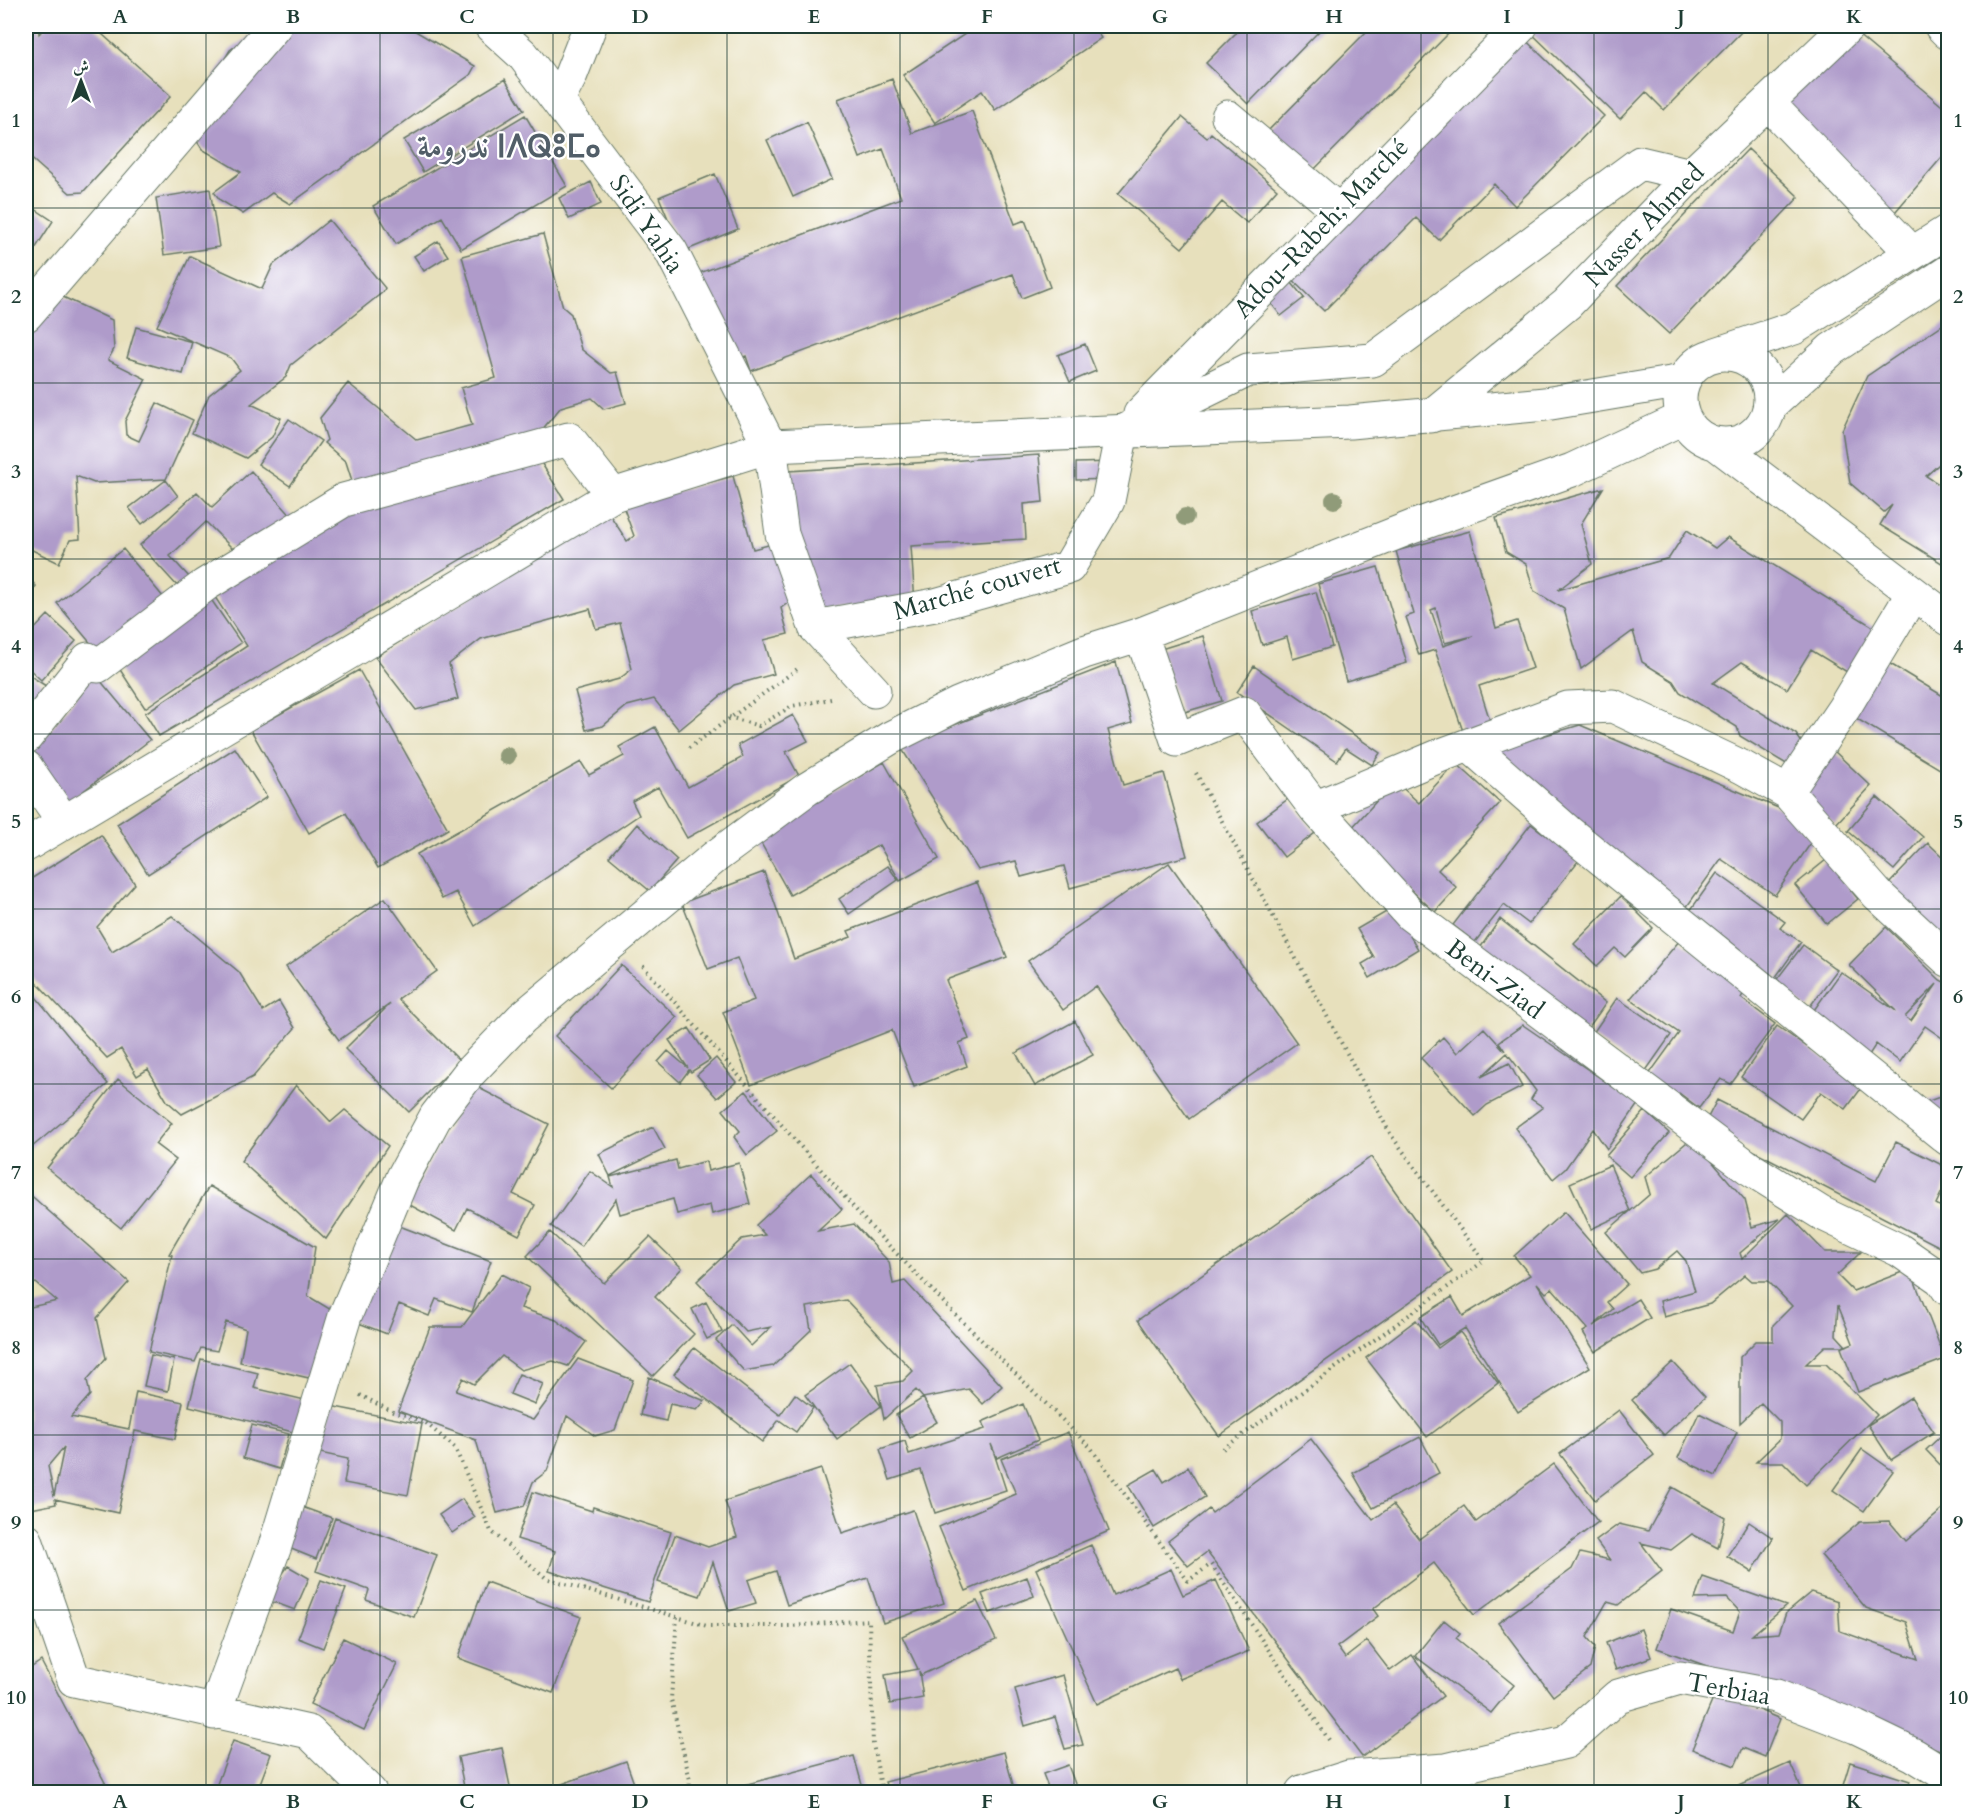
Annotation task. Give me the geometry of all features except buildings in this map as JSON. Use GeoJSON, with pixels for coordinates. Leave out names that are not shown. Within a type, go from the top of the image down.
{"type":"FeatureCollection","features":[{"type":"Feature","properties":{"kind":"street"},"geometry":{"type":"LineString","coordinates":[[26,315],[275,26]]}},
{"type":"Feature","properties":{"kind":"street","name":"Sidi Yahia"},"geometry":{"type":"LineString","coordinates":[[491,26],[523,55],[671,251],[770,446],[782,534],[814,627]]}},
{"type":"Feature","properties":{"kind":"street"},"geometry":{"type":"LineString","coordinates":[[558,100],[570,77],[590,26]]}},
{"type":"Feature","properties":{"kind":"street","name":"Adou-Rabeh; Marché"},"geometry":{"type":"LineString","coordinates":[[1122,432],[1521,26]]}},
{"type":"Feature","properties":{"kind":"street","name":"Nasser Ahmed"},"geometry":{"type":"LineString","coordinates":[[1431,416],[1567,304],[1691,175],[1848,26]]}},
{"type":"Feature","properties":{"kind":"street"},"geometry":{"type":"LineString","coordinates":[[1941,26],[1948,33]]}},
{"type":"Feature","properties":{"kind":"street"},"geometry":{"type":"LineString","coordinates":[[1768,103],[1911,252]]}},
{"type":"Feature","properties":{"kind":"street"},"geometry":{"type":"LineString","coordinates":[[1228,117],[1338,210]]}},
{"type":"Feature","properties":{"kind":"street"},"geometry":{"type":"LineString","coordinates":[[1122,432],[1248,369],[1373,360],[1640,163],[1691,175]]}},
{"type":"Feature","properties":{"kind":"street"},"geometry":{"type":"LineString","coordinates":[[1948,231],[1911,252],[1794,328],[1710,356],[1695,365],[1683,381],[1679,400],[1683,418],[1692,431],[1704,440],[1718,445],[1786,499],[1948,619]]}},
{"type":"Feature","properties":{"kind":"street"},"geometry":{"type":"LineString","coordinates":[[1718,445],[1741,443],[1832,349],[1948,272]]}},
{"type":"Feature","properties":{"kind":"street"},"geometry":{"type":"LineString","coordinates":[[1710,356],[1726,353],[1741,356],[1754,363],[1768,382],[1765,418],[1786,499]]}},
{"type":"Feature","properties":{"kind":"street"},"geometry":{"type":"LineString","coordinates":[[26,846],[613,495],[770,446],[1122,432],[1431,416],[1545,404],[1683,381]]}},
{"type":"Feature","properties":{"kind":"street"},"geometry":{"type":"LineString","coordinates":[[214,1713],[275,1546],[345,1316],[403,1177],[436,1116],[470,1072],[522,1018],[617,935],[715,856],[807,789],[890,738],[958,704],[1073,656],[1141,634],[1412,527],[1572,470],[1683,418]]}},
{"type":"Feature","properties":{"kind":"street","name":"Marché couvert"},"geometry":{"type":"LineString","coordinates":[[814,627],[935,605],[1069,567],[1108,501],[1122,432]]}},
{"type":"Feature","properties":{"kind":"street"},"geometry":{"type":"LineString","coordinates":[[26,737],[88,660],[98,666],[205,585],[344,500],[569,439],[613,495]]}},
{"type":"Feature","properties":{"kind":"street"},"geometry":{"type":"LineString","coordinates":[[1787,792],[1844,708],[1913,593]]}},
{"type":"Feature","properties":{"kind":"street"},"geometry":{"type":"LineString","coordinates":[[814,627],[874,691]]}},
{"type":"Feature","properties":{"kind":"street"},"geometry":{"type":"LineString","coordinates":[[1141,634],[1161,700],[1177,740]]}},
{"type":"Feature","properties":{"kind":"street"},"geometry":{"type":"LineString","coordinates":[[1315,808],[1568,708],[1613,706],[1742,767],[1787,792],[1878,895],[1948,960]]}},
{"type":"Feature","properties":{"kind":"street","name":"Beni-Ziad"},"geometry":{"type":"LineString","coordinates":[[1177,740],[1244,713],[1315,808],[1420,922],[1749,1168],[1821,1213],[1899,1250],[1941,1279],[1948,1289]]}},
{"type":"Feature","properties":{"kind":"street"},"geometry":{"type":"LineString","coordinates":[[1469,746],[1567,831],[1948,1139]]}},
{"type":"Feature","properties":{"kind":"street"},"geometry":{"type":"LineString","coordinates":[[26,767],[64,822]]}},
{"type":"Feature","properties":{"kind":"street"},"geometry":{"type":"LineString","coordinates":[[26,1540],[74,1680],[214,1713],[309,1732],[370,1792]]}},
{"type":"Feature","properties":{"kind":"street","name":"Terbiaa"},"geometry":{"type":"LineString","coordinates":[[1309,1791],[1349,1777],[1446,1770],[1566,1743],[1618,1696],[1680,1678],[1776,1696],[1856,1727],[1914,1755],[1948,1776]]}},
{"type":"Feature","properties":{"kind":"path"},"geometry":{"type":"LineString","coordinates":[[689,748],[729,717],[798,670],[814,627]]}},
{"type":"Feature","properties":{"kind":"path"},"geometry":{"type":"LineString","coordinates":[[729,717],[759,726],[792,706],[874,691]]}},
{"type":"Feature","properties":{"kind":"path"},"geometry":{"type":"LineString","coordinates":[[1177,740],[1207,791],[1391,1135],[1484,1261],[1220,1451]]}},
{"type":"Feature","properties":{"kind":"path"},"geometry":{"type":"LineString","coordinates":[[617,935],[870,1226],[954,1313],[1091,1448],[1188,1581],[1211,1564],[1327,1736],[1349,1777]]}},
{"type":"Feature","properties":{"kind":"path"},"geometry":{"type":"LineString","coordinates":[[328,1378],[393,1412],[426,1423],[455,1448],[492,1532],[546,1578],[707,1626],[791,1626],[869,1620],[873,1744],[882,1792]]}},
{"type":"Feature","properties":{"kind":"path"},"geometry":{"type":"LineString","coordinates":[[677,1617],[671,1699],[690,1779],[689,1792]]}},
{"type":"Feature","properties":{"kind":"district","name":"ندرومة ⵏⴷⵕⵓⵎⴰ"},"geometry":{"type":"Point","coordinates":[509,147]}}]}
